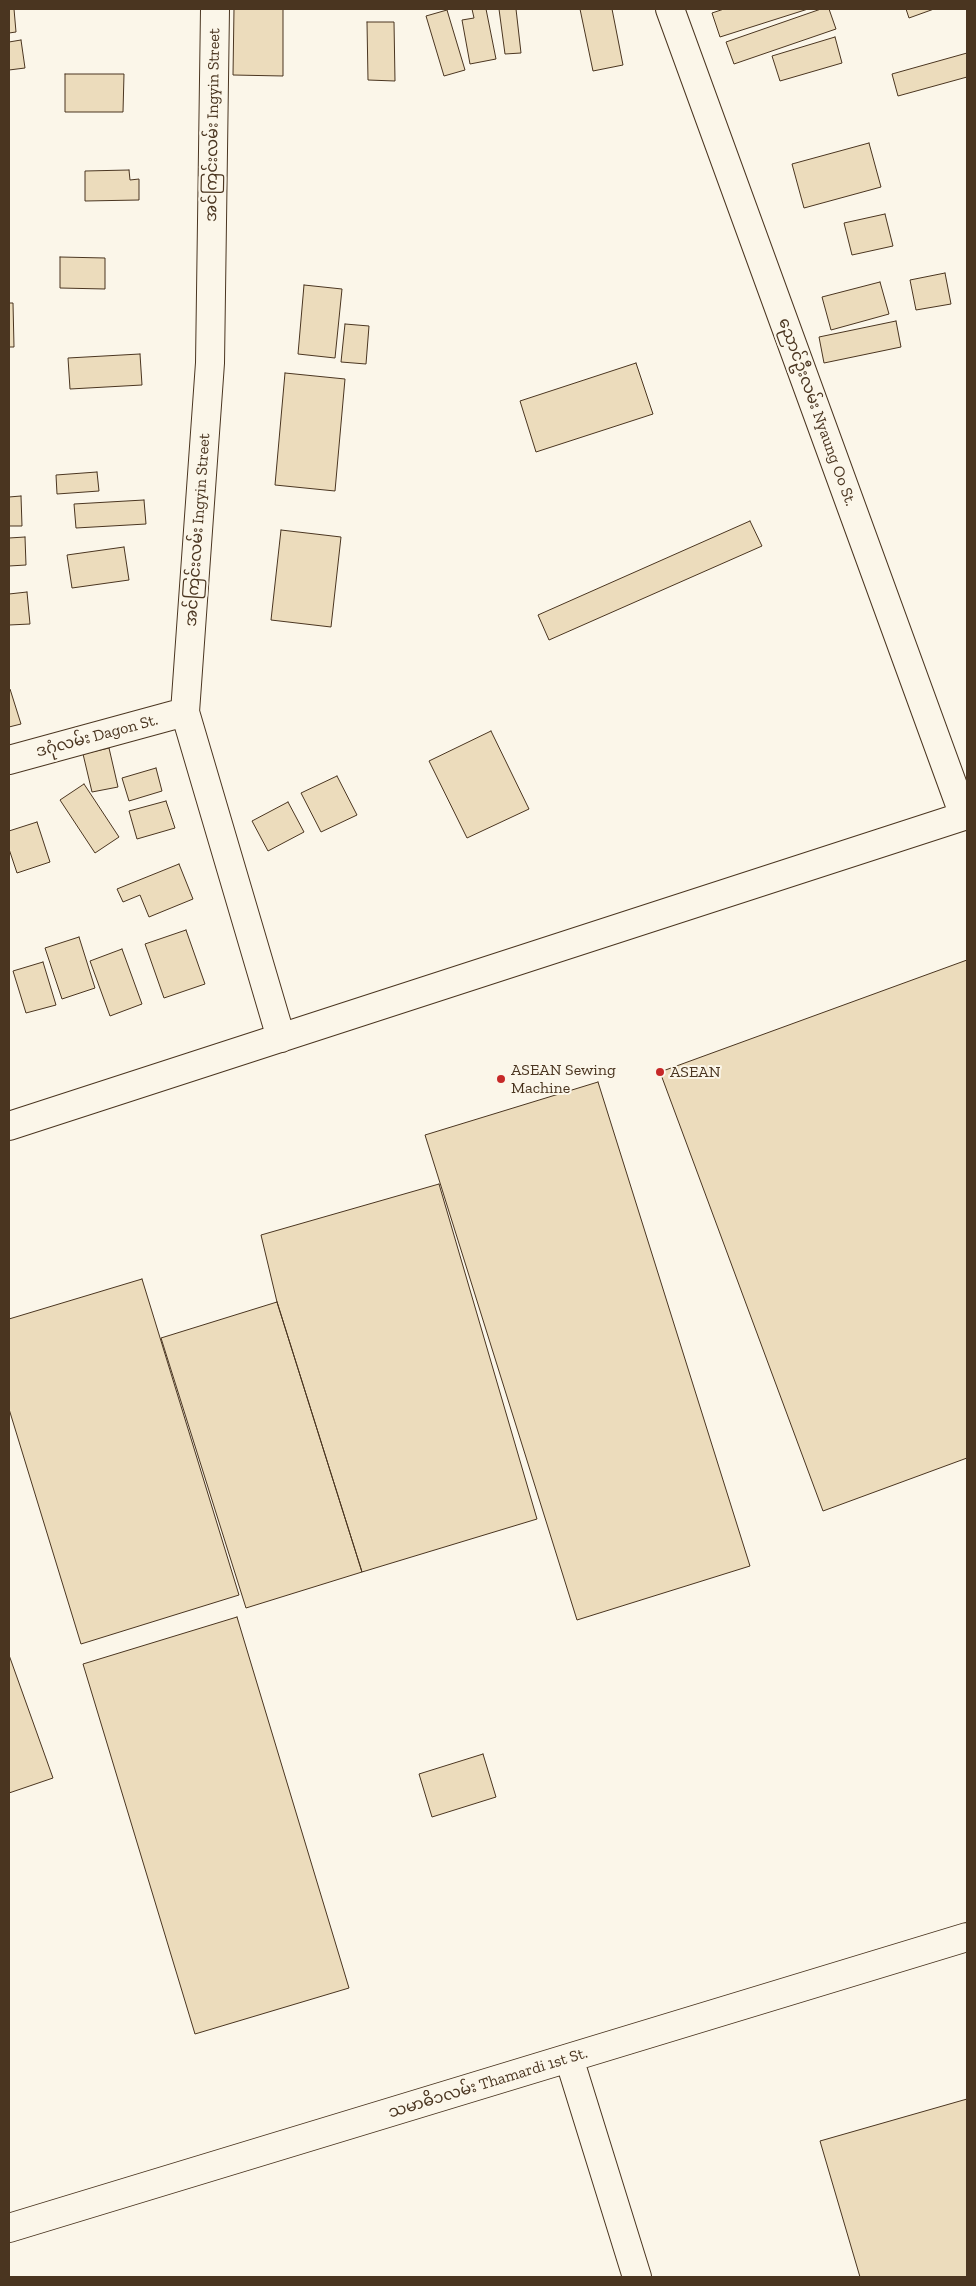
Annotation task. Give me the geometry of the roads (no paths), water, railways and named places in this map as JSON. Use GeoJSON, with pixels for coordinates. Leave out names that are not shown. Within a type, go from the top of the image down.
{"type":"FeatureCollection","features":[{"type":"Feature","properties":{"kind":"street","name":"အင်ကြင်းလမ်း Ingyin Street"},"geometry":{"type":"LineString","coordinates":[[215,9],[210,363],[185,712],[281,1038]]}},
{"type":"Feature","properties":{"kind":"street","name":"ညောင်ဦးလမ်း Nyaung Oo St."},"geometry":{"type":"LineString","coordinates":[[670,9],[966,815]]}},
{"type":"Feature","properties":{"kind":"street","name":"ဒဂုံလမ်း Dagon St."},"geometry":{"type":"LineString","coordinates":[[9,760],[185,712]]}},
{"type":"Feature","properties":{"kind":"street"},"geometry":{"type":"LineString","coordinates":[[9,1126],[966,815]]}},
{"type":"Feature","properties":{"kind":"street","name":"သမာဓိ၁လမ်း Thamardi 1st St."},"geometry":{"type":"LineString","coordinates":[[9,2228],[967,1937]]}},
{"type":"Feature","properties":{"kind":"street"},"geometry":{"type":"LineString","coordinates":[[569,2058],[637,2277]]}},
{"type":"Feature","properties":{"kind":"place","name":"ASEAN"},"geometry":{"type":"Point","coordinates":[660,1072]}},
{"type":"Feature","properties":{"kind":"place","name":"ASEAN Sewing Machine"},"geometry":{"type":"Point","coordinates":[501,1079]}}]}
